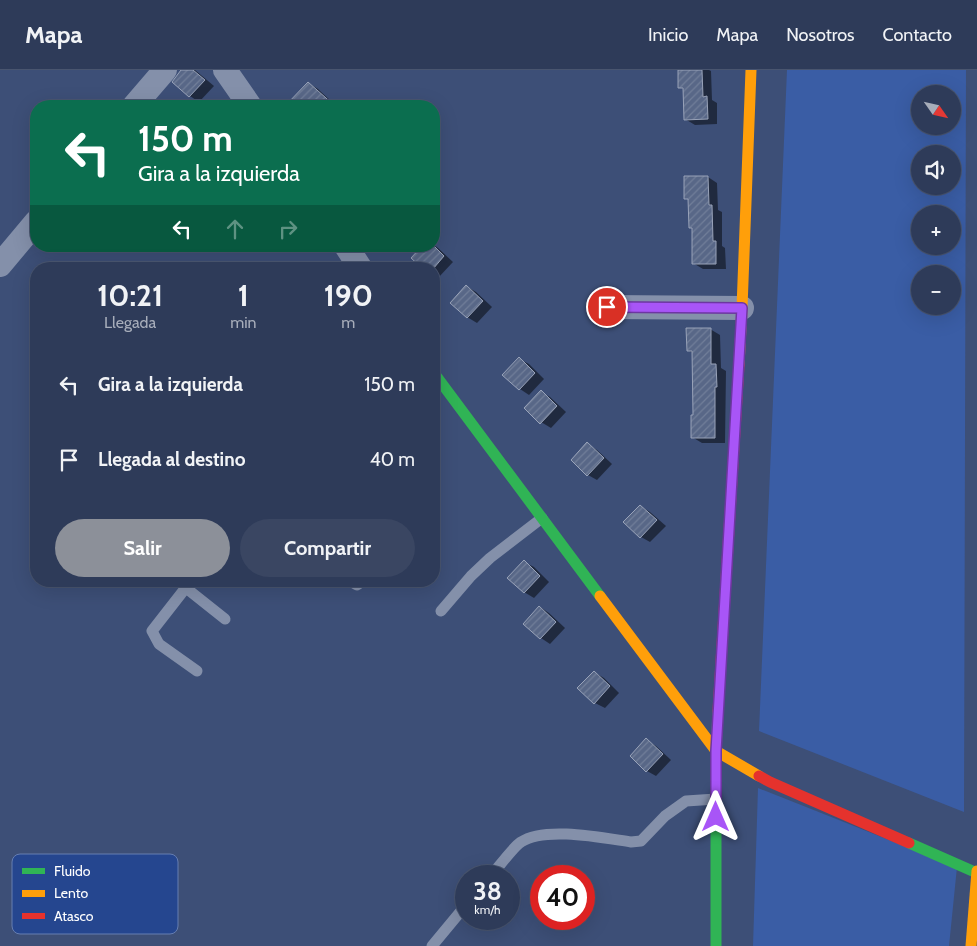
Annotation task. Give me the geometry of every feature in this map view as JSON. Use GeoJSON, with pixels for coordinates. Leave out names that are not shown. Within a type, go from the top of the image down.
{"type":"FeatureCollection","features":[{"type":"Feature","properties":{"kind":"street"},"geometry":{"type":"LineString","coordinates":[[139,100],[165,70]]}},
{"type":"Feature","properties":{"kind":"street"},"geometry":{"type":"LineString","coordinates":[[225,70],[246,100]]}},
{"type":"Feature","properties":{"kind":"street"},"geometry":{"type":"LineString","coordinates":[[716,946],[716,751],[742,308],[751,70]]}},
{"type":"Feature","properties":{"kind":"street"},"geometry":{"type":"LineString","coordinates":[[0,265],[30,229]]}},
{"type":"Feature","properties":{"kind":"street"},"geometry":{"type":"LineString","coordinates":[[607,307],[742,308]]}},
{"type":"Feature","properties":{"kind":"street"},"geometry":{"type":"LineString","coordinates":[[440,382],[716,751],[770,782],[977,872],[971,946]]}},
{"type":"Feature","properties":{"kind":"lane"},"geometry":{"type":"LineString","coordinates":[[441,611],[490,558],[542,518]]}},
{"type":"Feature","properties":{"kind":"lane"},"geometry":{"type":"LineString","coordinates":[[186,587],[152,631],[159,644],[197,671]]}},
{"type":"Feature","properties":{"kind":"lane"},"geometry":{"type":"LineString","coordinates":[[191,587],[225,619]]}},
{"type":"Feature","properties":{"kind":"lane"},"geometry":{"type":"LineString","coordinates":[[500,865],[520,842],[533,836],[567,833],[631,842],[641,841],[665,816],[686,801],[716,799]]}},
{"type":"Feature","properties":{"kind":"lane"},"geometry":{"type":"LineString","coordinates":[[432,946],[455,918]]}},
{"type":"Feature","properties":{"kind":"shaded area"},"geometry":{"type":"Polygon","coordinates":[[[787,70],[966,70],[964,812],[759,731],[787,70]]]}},
{"type":"Feature","properties":{"kind":"shaded area"},"geometry":{"type":"Polygon","coordinates":[[[758,788],[957,867],[949,946],[753,946],[758,788]]]}},
{"type":"Feature","properties":{"kind":"building"},"geometry":{"type":"Polygon","coordinates":[[[181,70],[193,70],[205,80],[189,97],[172,82],[181,70]]]}},
{"type":"Feature","properties":{"kind":"building"},"geometry":{"type":"Polygon","coordinates":[[[678,70],[702,70],[703,97],[707,96],[708,119],[684,120],[683,88],[678,88],[678,70]]]}},
{"type":"Feature","properties":{"kind":"building"},"geometry":{"type":"Polygon","coordinates":[[[308,82],[328,100],[291,100],[308,82]]]}},
{"type":"Feature","properties":{"kind":"building"},"geometry":{"type":"Polygon","coordinates":[[[684,176],[708,176],[709,205],[712,205],[713,241],[716,241],[716,264],[692,264],[692,228],[689,228],[688,199],[684,199],[684,176]]]}},
{"type":"Feature","properties":{"kind":"building"},"geometry":{"type":"Polygon","coordinates":[[[416,252],[440,252],[444,256],[439,262],[415,262],[411,258],[416,252]]]}},
{"type":"Feature","properties":{"kind":"building"},"geometry":{"type":"Polygon","coordinates":[[[466,285],[483,301],[467,318],[450,303],[466,285]]]}},
{"type":"Feature","properties":{"kind":"building"},"geometry":{"type":"Polygon","coordinates":[[[686,328],[711,328],[711,364],[716,364],[717,387],[715,387],[715,438],[691,438],[691,415],[693,415],[692,351],[687,351],[686,328]]]}},
{"type":"Feature","properties":{"kind":"building"},"geometry":{"type":"Polygon","coordinates":[[[519,357],[535,373],[519,390],[502,375],[519,357]]]}},
{"type":"Feature","properties":{"kind":"building"},"geometry":{"type":"Polygon","coordinates":[[[541,390],[557,406],[540,424],[524,408],[541,390]]]}},
{"type":"Feature","properties":{"kind":"building"},"geometry":{"type":"Polygon","coordinates":[[[587,442],[604,458],[587,476],[571,460],[587,442]]]}},
{"type":"Feature","properties":{"kind":"building"},"geometry":{"type":"Polygon","coordinates":[[[640,505],[657,520],[640,538],[623,522],[640,505]]]}},
{"type":"Feature","properties":{"kind":"building"},"geometry":{"type":"Polygon","coordinates":[[[524,560],[540,576],[524,593],[507,578],[524,560]]]}},
{"type":"Feature","properties":{"kind":"building"},"geometry":{"type":"Polygon","coordinates":[[[539,606],[556,622],[540,639],[523,624],[539,606]]]}},
{"type":"Feature","properties":{"kind":"building"},"geometry":{"type":"Polygon","coordinates":[[[594,671],[610,686],[594,704],[577,688],[594,671]]]}},
{"type":"Feature","properties":{"kind":"building"},"geometry":{"type":"Polygon","coordinates":[[[646,738],[663,754],[646,772],[630,756],[646,738]]]}},
{"type":"Feature","properties":{"kind":"traffic: fast"},"geometry":{"type":"LineString","coordinates":[[440,381],[600,596]]}},
{"type":"Feature","properties":{"kind":"traffic: fast"},"geometry":{"type":"LineString","coordinates":[[716,946],[716,751],[718,711]]}},
{"type":"Feature","properties":{"kind":"traffic: fast"},"geometry":{"type":"LineString","coordinates":[[909,843],[977,873]]}},
{"type":"Feature","properties":{"kind":"traffic: slow"},"geometry":{"type":"LineString","coordinates":[[739,365],[751,70]]}},
{"type":"Feature","properties":{"kind":"traffic: slow"},"geometry":{"type":"LineString","coordinates":[[600,596],[716,751],[759,776]]}},
{"type":"Feature","properties":{"kind":"traffic: slow"},"geometry":{"type":"LineString","coordinates":[[971,946],[977,871]]}},
{"type":"Feature","properties":{"kind":"traffic: jam"},"geometry":{"type":"LineString","coordinates":[[718,711],[739,365]]}},
{"type":"Feature","properties":{"kind":"traffic: jam"},"geometry":{"type":"LineString","coordinates":[[759,776],[909,843]]}},
{"type":"Feature","properties":{"kind":"route"},"geometry":{"type":"LineString","coordinates":[[607,307],[742,308],[716,751],[716,817]]}}]}
